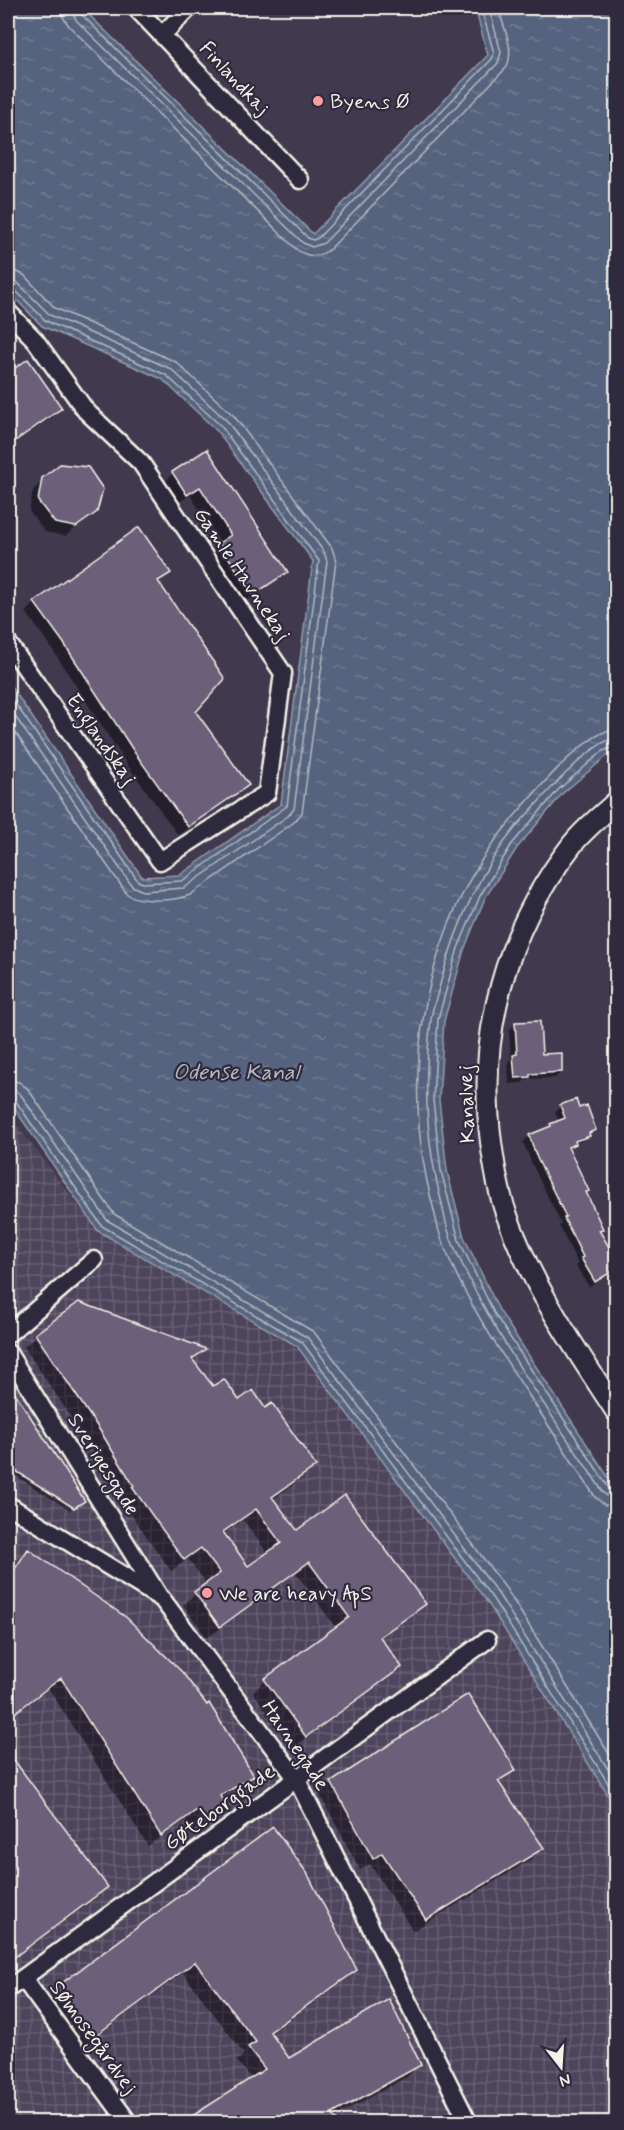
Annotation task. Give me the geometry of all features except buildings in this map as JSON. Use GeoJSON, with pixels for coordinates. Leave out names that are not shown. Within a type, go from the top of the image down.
{"type":"FeatureCollection","features":[{"type":"Feature","properties":{"kind":"street","name":"Finlandkaj"},"geometry":{"type":"LineString","coordinates":[[136,8],[300,180]]}},
{"type":"Feature","properties":{"kind":"street"},"geometry":{"type":"LineString","coordinates":[[163,34],[189,8]]}},
{"type":"Feature","properties":{"kind":"street","name":"Gamle Havnekaj"},"geometry":{"type":"LineString","coordinates":[[8,312],[35,340],[86,411],[141,463],[283,673],[267,793],[160,861]]}},
{"type":"Feature","properties":{"kind":"street","name":"Englandskaj"},"geometry":{"type":"LineString","coordinates":[[8,643],[160,861]]}},
{"type":"Feature","properties":{"kind":"street","name":"Kanalvej"},"geometry":{"type":"LineString","coordinates":[[616,802],[572,845],[543,886],[521,929],[505,969],[493,1015],[487,1064],[488,1120],[494,1165],[505,1211],[544,1298],[616,1411]]}},
{"type":"Feature","properties":{"kind":"street"},"geometry":{"type":"LineString","coordinates":[[8,1334],[94,1260]]}},
{"type":"Feature","properties":{"kind":"street","name":"Sverigesgade"},"geometry":{"type":"LineString","coordinates":[[8,1353],[162,1599]]}},
{"type":"Feature","properties":{"kind":"street","name":"Havnegade"},"geometry":{"type":"LineString","coordinates":[[8,1505],[162,1599],[297,1778],[468,2122]]}},
{"type":"Feature","properties":{"kind":"street","name":"Gøteborggade"},"geometry":{"type":"LineString","coordinates":[[8,1989],[487,1640]]}},
{"type":"Feature","properties":{"kind":"street","name":"Sømosegårdvej"},"geometry":{"type":"LineString","coordinates":[[23,1978],[128,2122]]}},
{"type":"Feature","properties":{"kind":"shaded area"},"geometry":{"type":"Polygon","coordinates":[[[8,1114],[98,1231],[297,1346],[488,1603],[616,1808],[616,2122],[8,2122],[8,1114]]]}},
{"type":"Feature","properties":{"kind":"water","name":"Odense Kanal"},"geometry":{"type":"Polygon","coordinates":[[[8,8],[82,8],[313,234],[488,55],[475,8],[616,8],[616,751],[563,793],[517,848],[485,898],[464,950],[444,1021],[439,1100],[447,1171],[464,1237],[499,1310],[616,1489],[616,1808],[488,1603],[297,1346],[98,1231],[8,1099],[8,682],[142,877],[180,875],[281,804],[313,561],[216,430],[162,379],[42,326],[8,291],[8,8]]]}},
{"type":"Feature","properties":{"kind":"place","name":"Byens Ø"},"geometry":{"type":"Point","coordinates":[318,101]}},
{"type":"Feature","properties":{"kind":"place","name":"We are heavy ApS"},"geometry":{"type":"Point","coordinates":[207,1593]}}]}
